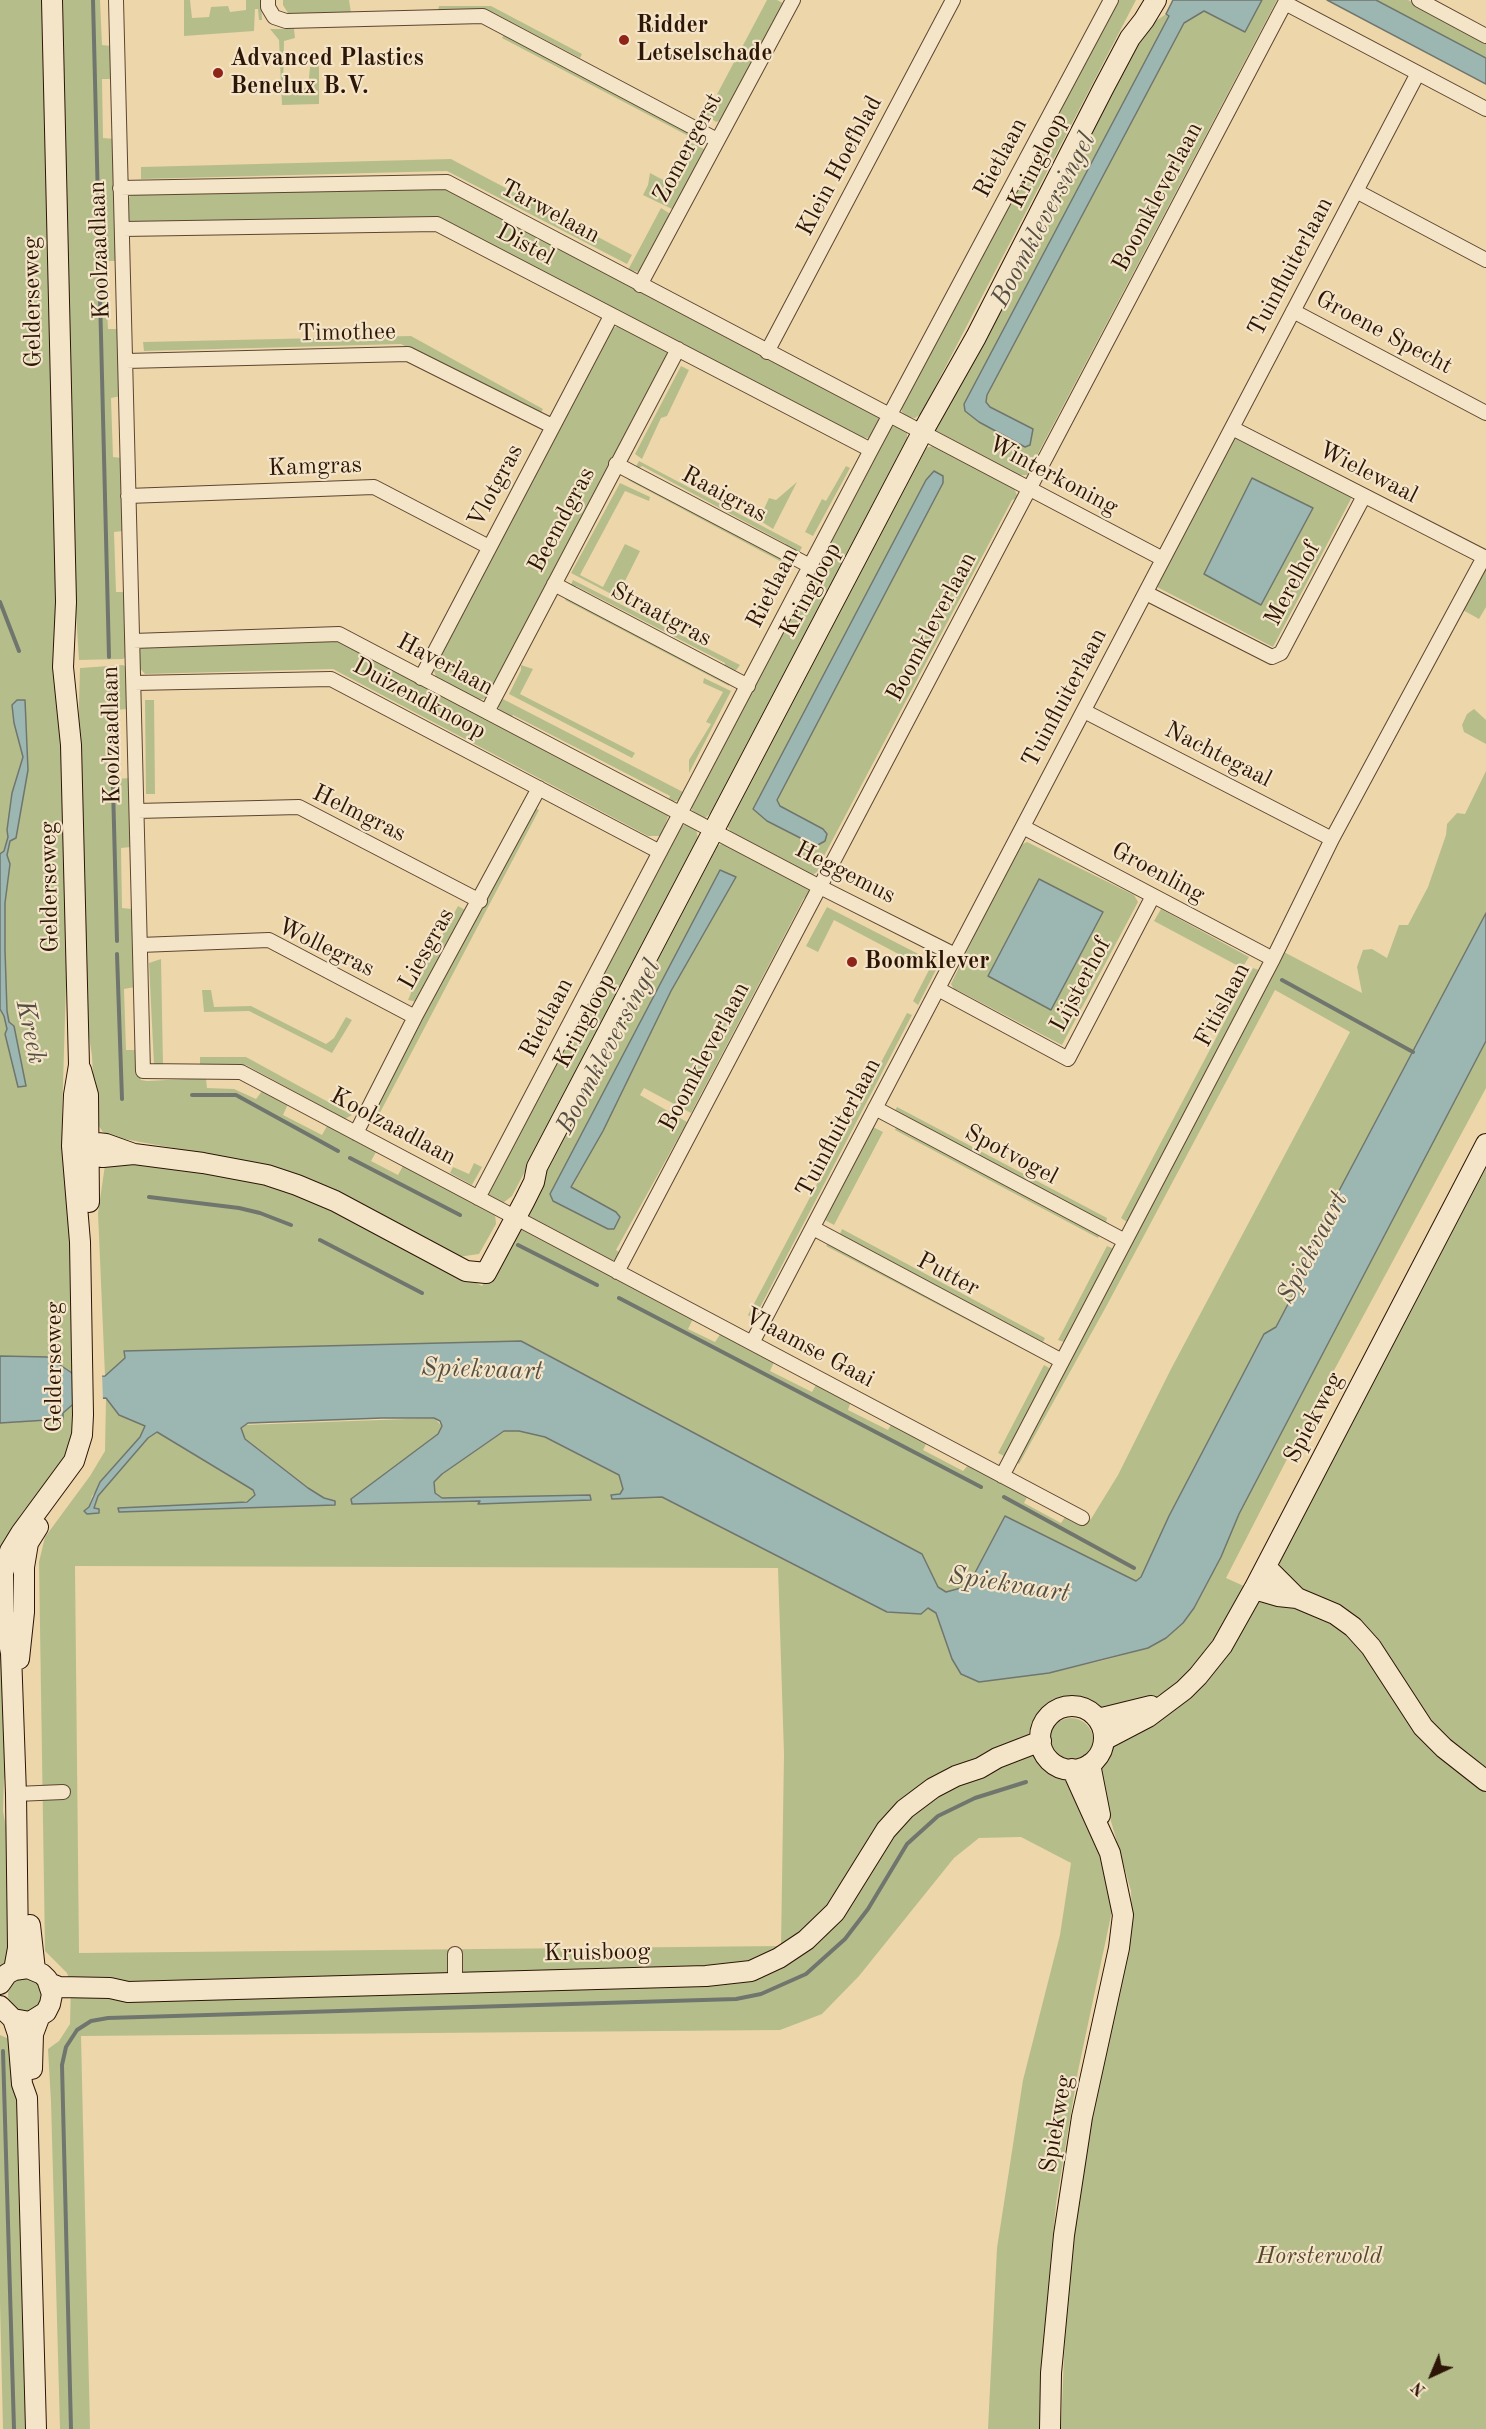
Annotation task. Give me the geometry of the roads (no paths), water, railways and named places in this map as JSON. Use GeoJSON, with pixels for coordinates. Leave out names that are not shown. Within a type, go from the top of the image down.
{"type":"FeatureCollection","features":[{"type":"Feature","properties":{"kind":"street","name":"Gelderseweg"},"geometry":{"type":"LineString","coordinates":[[43,2013],[52,1994],[31,1948],[10,1682],[11,1653],[4,1618],[3,1573],[10,1551],[21,1533],[74,1461],[87,1414],[83,1148],[88,1095],[79,1065],[71,745],[76,705],[75,632],[66,602],[51,0]]}},
{"type":"Feature","properties":{"kind":"street","name":"Koolzaadlaan"},"geometry":{"type":"LineString","coordinates":[[116,0],[143,1071],[241,1072],[511,1216]]}},
{"type":"Feature","properties":{"kind":"street"},"geometry":{"type":"LineString","coordinates":[[268,0],[268,7],[274,17],[286,21],[483,16],[717,140]]}},
{"type":"Feature","properties":{"kind":"street","name":"Zomergerst"},"geometry":{"type":"LineString","coordinates":[[640,285],[793,0]]}},
{"type":"Feature","properties":{"kind":"street","name":"Klein Hoefblad"},"geometry":{"type":"LineString","coordinates":[[767,352],[952,0]]}},
{"type":"Feature","properties":{"kind":"street","name":"Rietlaan"},"geometry":{"type":"LineString","coordinates":[[478,1198],[871,450],[1111,0]]}},
{"type":"Feature","properties":{"kind":"street","name":"Kringloop"},"geometry":{"type":"LineString","coordinates":[[83,1148],[116,1146],[134,1154],[245,1171],[297,1185],[335,1201],[472,1272],[479,1266],[511,1216],[525,1178],[537,1167],[923,431],[976,337],[1130,38],[1142,0]]}},
{"type":"Feature","properties":{"kind":"street","name":"Kringloop"},"geometry":{"type":"LineString","coordinates":[[1130,38],[1156,0]]}},
{"type":"Feature","properties":{"kind":"street"},"geometry":{"type":"LineString","coordinates":[[1419,0],[1486,36]]}},
{"type":"Feature","properties":{"kind":"street","name":"Boomkleverlaan"},"geometry":{"type":"LineString","coordinates":[[617,1272],[1285,3],[1418,73]]}},
{"type":"Feature","properties":{"kind":"street"},"geometry":{"type":"LineString","coordinates":[[1418,73],[1486,109]]}},
{"type":"Feature","properties":{"kind":"street","name":"Tuinfluiterlaan"},"geometry":{"type":"LineString","coordinates":[[752,1343],[1418,73]]}},
{"type":"Feature","properties":{"kind":"street","name":"Tarwelaan"},"geometry":{"type":"LineString","coordinates":[[120,188],[447,182],[767,352],[923,431]]}},
{"type":"Feature","properties":{"kind":"street"},"geometry":{"type":"LineString","coordinates":[[1356,191],[1486,260]]}},
{"type":"Feature","properties":{"kind":"street","name":"Distel"},"geometry":{"type":"LineString","coordinates":[[123,229],[437,224],[871,450]]}},
{"type":"Feature","properties":{"kind":"street","name":"Groene Specht"},"geometry":{"type":"LineString","coordinates":[[1293,311],[1486,412]]}},
{"type":"Feature","properties":{"kind":"street","name":"Vlotgras"},"geometry":{"type":"LineString","coordinates":[[421,678],[611,316]]}},
{"type":"Feature","properties":{"kind":"street","name":"Beemdgras"},"geometry":{"type":"LineString","coordinates":[[487,712],[678,349]]}},
{"type":"Feature","properties":{"kind":"street","name":"Timothee"},"geometry":{"type":"LineString","coordinates":[[126,361],[408,354],[552,426]]}},
{"type":"Feature","properties":{"kind":"street","name":"Wielewaal"},"geometry":{"type":"LineString","coordinates":[[1232,428],[1485,558]]}},
{"type":"Feature","properties":{"kind":"street","name":"Winterkoning"},"geometry":{"type":"LineString","coordinates":[[923,431],[1163,560]]}},
{"type":"Feature","properties":{"kind":"street","name":"Raaigras"},"geometry":{"type":"LineString","coordinates":[[616,464],[810,566]]}},
{"type":"Feature","properties":{"kind":"street","name":"Kamgras"},"geometry":{"type":"LineString","coordinates":[[128,496],[374,487],[489,547]]}},
{"type":"Feature","properties":{"kind":"street","name":"Merelhof"},"geometry":{"type":"LineString","coordinates":[[1146,593],[1272,657],[1281,653],[1364,496]]}},
{"type":"Feature","properties":{"kind":"street","name":"Fitislaan"},"geometry":{"type":"LineString","coordinates":[[1002,1476],[1273,959],[1332,838],[1485,558]]}},
{"type":"Feature","properties":{"kind":"street","name":"Straatgras"},"geometry":{"type":"LineString","coordinates":[[554,584],[748,686]]}},
{"type":"Feature","properties":{"kind":"street","name":"Haverlaan"},"geometry":{"type":"LineString","coordinates":[[133,640],[339,634],[714,830]]}},
{"type":"Feature","properties":{"kind":"street","name":"Duizendknoop"},"geometry":{"type":"LineString","coordinates":[[134,683],[331,679],[660,852]]}},
{"type":"Feature","properties":{"kind":"street","name":"Nachtegaal"},"geometry":{"type":"LineString","coordinates":[[1084,711],[1332,838]]}},
{"type":"Feature","properties":{"kind":"street","name":"Liesgras"},"geometry":{"type":"LineString","coordinates":[[356,1133],[415,1017],[480,901],[539,788]]}},
{"type":"Feature","properties":{"kind":"street","name":"Helmgras"},"geometry":{"type":"LineString","coordinates":[[137,811],[299,807],[480,901]]}},
{"type":"Feature","properties":{"kind":"street","name":"Groenling"},"geometry":{"type":"LineString","coordinates":[[1023,827],[1273,959]]}},
{"type":"Feature","properties":{"kind":"street","name":"Heggemus"},"geometry":{"type":"LineString","coordinates":[[714,830],[820,887],[956,955]]}},
{"type":"Feature","properties":{"kind":"street","name":"Lijsterhof"},"geometry":{"type":"LineString","coordinates":[[938,989],[1068,1059],[1153,896]]}},
{"type":"Feature","properties":{"kind":"street","name":"Wollegras"},"geometry":{"type":"LineString","coordinates":[[140,945],[269,940],[415,1017]]}},
{"type":"Feature","properties":{"kind":"street","name":"Spotvogel"},"geometry":{"type":"LineString","coordinates":[[875,1108],[1125,1241]]}},
{"type":"Feature","properties":{"kind":"street","name":"Spiekweg"},"geometry":{"type":"LineString","coordinates":[[1104,1740],[1148,1717],[1184,1690],[1211,1660],[1266,1567],[1486,1144]]}},
{"type":"Feature","properties":{"kind":"street","name":"Vlaamse Gaai"},"geometry":{"type":"LineString","coordinates":[[511,1216],[1082,1518]]}},
{"type":"Feature","properties":{"kind":"street","name":"Putter"},"geometry":{"type":"LineString","coordinates":[[813,1228],[1062,1361]]}},
{"type":"Feature","properties":{"kind":"street"},"geometry":{"type":"LineString","coordinates":[[1266,1567],[1297,1598]]}},
{"type":"Feature","properties":{"kind":"street"},"geometry":{"type":"LineString","coordinates":[[1254,1589],[1278,1596],[1297,1598],[1335,1614],[1353,1627],[1371,1647],[1423,1727],[1444,1748],[1486,1781]]}},
{"type":"Feature","properties":{"kind":"street","name":"Spiekweg"},"geometry":{"type":"LineString","coordinates":[[1098,1719],[1168,1702]]}},
{"type":"Feature","properties":{"kind":"street"},"geometry":{"type":"LineString","coordinates":[[1081,1707],[1098,1719],[1102,1726],[1104,1740],[1097,1758],[1081,1767],[1062,1768],[1044,1749],[1041,1731],[1045,1721],[1061,1708],[1081,1707]]}},
{"type":"Feature","properties":{"kind":"street","name":"Kruisboog"},"geometry":{"type":"LineString","coordinates":[[7,1977],[28,1968],[59,1987],[110,1988],[128,1992],[706,1976],[750,1971],[778,1958],[806,1940],[835,1912],[886,1830],[905,1809],[933,1788],[956,1776],[980,1768],[998,1758],[1044,1749]]}},
{"type":"Feature","properties":{"kind":"street","name":"Spiekweg"},"geometry":{"type":"LineString","coordinates":[[1050,2429],[1051,2373],[1064,2235],[1082,2117],[1119,1948],[1123,1915],[1114,1870],[1102,1832],[1091,1815],[1081,1767]]}},
{"type":"Feature","properties":{"kind":"street"},"geometry":{"type":"LineString","coordinates":[[20,1793],[63,1792]]}},
{"type":"Feature","properties":{"kind":"street","name":"Gelderseweg"},"geometry":{"type":"LineString","coordinates":[[7,1977],[18,1948],[20,1793]]}},
{"type":"Feature","properties":{"kind":"street"},"geometry":{"type":"LineString","coordinates":[[455,1954],[455,1982]]}},
{"type":"Feature","properties":{"kind":"street","name":"Kruisboog"},"geometry":{"type":"LineString","coordinates":[[3,2010],[30,2022],[60,2002],[113,1998],[128,1992]]}},
{"type":"Feature","properties":{"kind":"street"},"geometry":{"type":"LineString","coordinates":[[3,2010],[18,2034],[22,2084],[27,2098],[36,2429]]}},
{"type":"Feature","properties":{"kind":"street"},"geometry":{"type":"LineString","coordinates":[[27,2098],[31,2086],[33,2034],[43,2013]]}},
{"type":"Feature","properties":{"kind":"water"},"geometry":{"type":"Polygon","coordinates":[[[1173,0],[1262,0],[1245,32],[1204,11],[1184,23],[987,395],[986,402],[990,407],[1033,429],[1030,445],[1025,447],[979,422],[965,411],[964,404],[1169,16],[1166,14],[1173,0]]]}},
{"type":"Feature","properties":{"kind":"water"},"geometry":{"type":"Polygon","coordinates":[[[1327,0],[1376,0],[1486,58],[1486,84],[1327,0]]]}},
{"type":"Feature","properties":{"kind":"water"},"geometry":{"type":"Polygon","coordinates":[[[934,471],[943,476],[943,483],[777,800],[780,806],[823,829],[827,834],[825,841],[816,846],[767,821],[753,809],[926,480],[934,471]]]}},
{"type":"Feature","properties":{"kind":"water"},"geometry":{"type":"Polygon","coordinates":[[[1252,478],[1313,508],[1261,605],[1204,574],[1252,478]]]}},
{"type":"Feature","properties":{"kind":"water"},"geometry":{"type":"Polygon","coordinates":[[[17,700],[25,700],[28,770],[16,838],[10,841],[7,855],[10,864],[5,903],[5,950],[7,1011],[9,1022],[14,1026],[26,1086],[18,1087],[5,1034],[7,1029],[4,1016],[0,1009],[0,854],[4,851],[8,837],[12,793],[23,757],[12,705],[17,700]]]}},
{"type":"Feature","properties":{"kind":"water"},"geometry":{"type":"Polygon","coordinates":[[[720,870],[736,877],[671,991],[603,1131],[571,1187],[616,1212],[620,1217],[614,1229],[608,1229],[553,1201],[550,1194],[720,870]]]}},
{"type":"Feature","properties":{"kind":"water"},"geometry":{"type":"Polygon","coordinates":[[[1039,879],[1103,912],[1051,1010],[988,976],[1039,879]]]}},
{"type":"Feature","properties":{"kind":"water","name":"Spiekvaart"},"geometry":{"type":"Polygon","coordinates":[[[1486,913],[1486,1041],[1239,1514],[1221,1557],[1194,1608],[1183,1623],[1166,1638],[1148,1648],[1049,1673],[979,1682],[961,1674],[952,1659],[936,1613],[928,1608],[921,1614],[887,1612],[662,1497],[612,1499],[611,1495],[620,1494],[623,1489],[619,1475],[545,1437],[519,1431],[504,1431],[442,1474],[434,1482],[435,1493],[442,1498],[590,1495],[591,1500],[478,1504],[480,1501],[352,1504],[351,1499],[438,1434],[442,1426],[440,1421],[434,1418],[382,1418],[248,1423],[241,1428],[245,1439],[308,1488],[324,1498],[335,1501],[335,1505],[119,1512],[118,1508],[247,1502],[255,1495],[253,1490],[157,1432],[148,1438],[98,1496],[94,1508],[99,1509],[99,1513],[87,1514],[84,1511],[89,1507],[100,1482],[140,1437],[145,1426],[119,1415],[106,1398],[79,1399],[63,1413],[63,1419],[0,1423],[0,1356],[48,1357],[78,1377],[105,1376],[125,1358],[124,1351],[521,1341],[922,1554],[938,1587],[946,1592],[968,1586],[1005,1516],[1136,1581],[1141,1577],[1169,1516],[1264,1334],[1276,1327],[1307,1268],[1305,1255],[1486,913]]]}},
{"type":"Feature","properties":{"kind":"waterway"},"geometry":{"type":"LineString","coordinates":[[93,0],[98,202]]}},
{"type":"Feature","properties":{"kind":"waterway"},"geometry":{"type":"LineString","coordinates":[[98,216],[109,657]]}},
{"type":"Feature","properties":{"kind":"waterway","name":"Kreek"},"geometry":{"type":"LineString","coordinates":[[0,602],[19,651]]}},
{"type":"Feature","properties":{"kind":"waterway"},"geometry":{"type":"LineString","coordinates":[[110,671],[117,941]]}},
{"type":"Feature","properties":{"kind":"waterway"},"geometry":{"type":"LineString","coordinates":[[117,954],[122,1099]]}},
{"type":"Feature","properties":{"kind":"waterway"},"geometry":{"type":"LineString","coordinates":[[1282,980],[1413,1052]]}},
{"type":"Feature","properties":{"kind":"waterway"},"geometry":{"type":"LineString","coordinates":[[192,1095],[236,1095],[338,1151]]}},
{"type":"Feature","properties":{"kind":"waterway"},"geometry":{"type":"LineString","coordinates":[[350,1158],[460,1215]]}},
{"type":"Feature","properties":{"kind":"waterway"},"geometry":{"type":"LineString","coordinates":[[149,1197],[239,1208],[291,1225]]}},
{"type":"Feature","properties":{"kind":"waterway"},"geometry":{"type":"LineString","coordinates":[[320,1240],[422,1293]]}},
{"type":"Feature","properties":{"kind":"waterway"},"geometry":{"type":"LineString","coordinates":[[518,1245],[597,1285]]}},
{"type":"Feature","properties":{"kind":"waterway"},"geometry":{"type":"LineString","coordinates":[[619,1298],[981,1487]]}},
{"type":"Feature","properties":{"kind":"waterway"},"geometry":{"type":"LineString","coordinates":[[1004,1497],[1134,1568]]}},
{"type":"Feature","properties":{"kind":"waterway"},"geometry":{"type":"LineString","coordinates":[[71,2429],[62,2065],[66,2047],[77,2030],[91,2021],[108,2018],[736,1999],[761,1994],[806,1974],[845,1939],[868,1909],[907,1844],[938,1816],[975,1798],[1026,1782]]}},
{"type":"Feature","properties":{"kind":"waterway"},"geometry":{"type":"LineString","coordinates":[[3,2051],[14,2429]]}},
{"type":"Feature","properties":{"kind":"place","name":"Ridder Letselschade"},"geometry":{"type":"Point","coordinates":[624,40]}},
{"type":"Feature","properties":{"kind":"place","name":"Advanced Plastics Benelux B.V."},"geometry":{"type":"Point","coordinates":[218,73]}},
{"type":"Feature","properties":{"kind":"place","name":"Boomklever"},"geometry":{"type":"Point","coordinates":[852,962]}},
{"type":"Feature","properties":{"kind":"water label","name":"Boomkleversingel"},"geometry":{"type":"Point","coordinates":[1044,220]}},
{"type":"Feature","properties":{"kind":"water label","name":"Boomkleversingel"},"geometry":{"type":"Point","coordinates":[609,1047]}},
{"type":"Feature","properties":{"kind":"park label","name":"Horsterwold"},"geometry":{"type":"Point","coordinates":[1319,2257]}}]}
